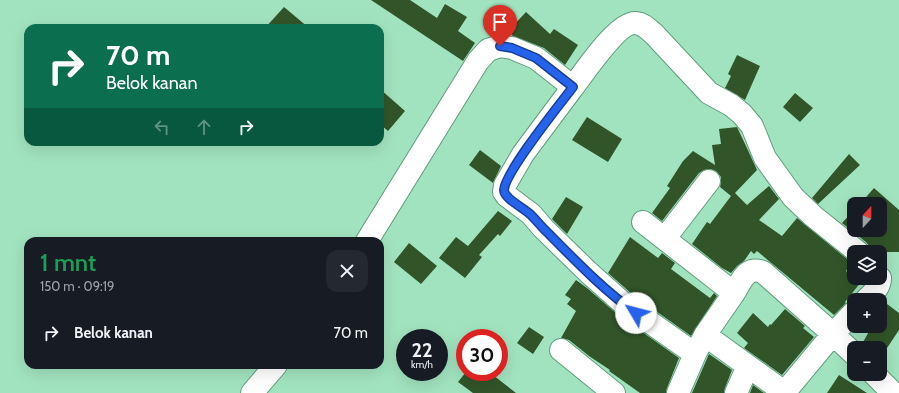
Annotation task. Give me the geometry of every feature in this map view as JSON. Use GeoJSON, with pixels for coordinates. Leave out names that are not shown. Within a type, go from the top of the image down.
{"type":"FeatureCollection","features":[{"type":"Feature","properties":{"kind":"street"},"geometry":{"type":"LineString","coordinates":[[847,319],[784,393],[748,366],[700,345],[624,304],[583,267],[543,228],[531,214],[507,196],[504,192],[505,185],[523,154],[615,33],[634,22],[645,26],[710,93],[731,105],[742,114],[752,126],[765,158],[793,197],[813,216],[849,245]]}},
{"type":"Feature","properties":{"kind":"street"},"geometry":{"type":"LineString","coordinates":[[370,237],[478,61],[488,50],[500,46],[512,48],[536,58],[573,87]]}},
{"type":"Feature","properties":{"kind":"street"},"geometry":{"type":"LineString","coordinates":[[665,238],[709,181]]}},
{"type":"Feature","properties":{"kind":"street"},"geometry":{"type":"LineString","coordinates":[[643,222],[734,293]]}},
{"type":"Feature","properties":{"kind":"street"},"geometry":{"type":"LineString","coordinates":[[678,393],[700,345],[741,281],[750,271],[755,269],[763,272],[847,347]]}},
{"type":"Feature","properties":{"kind":"street"},"geometry":{"type":"LineString","coordinates":[[872,293],[878,285]]}},
{"type":"Feature","properties":{"kind":"street"},"geometry":{"type":"LineString","coordinates":[[561,350],[614,393]]}},
{"type":"Feature","properties":{"kind":"street"},"geometry":{"type":"LineString","coordinates":[[736,393],[748,366]]}},
{"type":"Feature","properties":{"kind":"street"},"geometry":{"type":"LineString","coordinates":[[252,393],[273,369]]}},
{"type":"Feature","properties":{"kind":"street"},"geometry":{"type":"LineString","coordinates":[[881,381],[893,393]]}},
{"type":"Feature","properties":{"kind":"building"},"geometry":{"type":"Polygon","coordinates":[[[371,0],[410,0],[437,18],[445,4],[467,17],[458,31],[475,43],[463,61],[371,0]]]}},
{"type":"Feature","properties":{"kind":"building"},"geometry":{"type":"Polygon","coordinates":[[[284,7],[304,24],[269,24],[284,7]]]}},
{"type":"Feature","properties":{"kind":"building"},"geometry":{"type":"Polygon","coordinates":[[[526,12],[550,34],[554,29],[578,45],[565,65],[544,48],[513,36],[508,31],[526,12]]]}},
{"type":"Feature","properties":{"kind":"building"},"geometry":{"type":"Polygon","coordinates":[[[737,55],[760,66],[745,100],[725,88],[731,76],[728,74],[737,55]]]}},
{"type":"Feature","properties":{"kind":"building"},"geometry":{"type":"Polygon","coordinates":[[[384,93],[405,111],[388,131],[384,128],[384,93]]]}},
{"type":"Feature","properties":{"kind":"building"},"geometry":{"type":"Polygon","coordinates":[[[795,93],[813,108],[800,122],[783,107],[795,93]]]}},
{"type":"Feature","properties":{"kind":"building"},"geometry":{"type":"Polygon","coordinates":[[[587,117],[622,139],[608,162],[572,140],[587,117]]]}},
{"type":"Feature","properties":{"kind":"building"},"geometry":{"type":"Polygon","coordinates":[[[737,127],[757,170],[735,193],[747,205],[769,186],[779,199],[759,220],[782,236],[797,218],[847,259],[847,285],[859,285],[852,293],[847,293],[846,303],[834,315],[757,251],[754,254],[751,251],[744,261],[731,273],[722,268],[692,244],[707,222],[710,224],[731,196],[720,187],[721,177],[716,171],[710,169],[699,173],[662,221],[652,213],[670,188],[667,186],[683,161],[693,151],[715,165],[712,145],[721,144],[719,129],[737,127]]]}},
{"type":"Feature","properties":{"kind":"building"},"geometry":{"type":"Polygon","coordinates":[[[480,150],[501,166],[493,183],[469,165],[480,150]]]}},
{"type":"Feature","properties":{"kind":"building"},"geometry":{"type":"Polygon","coordinates":[[[849,154],[860,165],[818,204],[812,198],[849,154]]]}},
{"type":"Feature","properties":{"kind":"building"},"geometry":{"type":"Polygon","coordinates":[[[874,188],[884,197],[866,197],[874,188]]]}},
{"type":"Feature","properties":{"kind":"building"},"geometry":{"type":"Polygon","coordinates":[[[566,197],[583,207],[567,234],[552,219],[566,197]]]}},
{"type":"Feature","properties":{"kind":"building"},"geometry":{"type":"Polygon","coordinates":[[[887,199],[899,210],[899,252],[887,252],[887,245],[868,245],[860,237],[887,237],[887,199]]]}},
{"type":"Feature","properties":{"kind":"building"},"geometry":{"type":"Polygon","coordinates":[[[498,211],[512,221],[500,236],[498,234],[479,255],[482,257],[465,278],[439,258],[456,237],[468,246],[498,211]]]}},
{"type":"Feature","properties":{"kind":"building"},"geometry":{"type":"Polygon","coordinates":[[[847,218],[847,227],[842,223],[847,218]]]}},
{"type":"Feature","properties":{"kind":"building"},"geometry":{"type":"Polygon","coordinates":[[[630,237],[658,258],[662,253],[675,263],[671,269],[710,298],[714,293],[717,296],[691,336],[632,294],[608,273],[630,237]]]}},
{"type":"Feature","properties":{"kind":"building"},"geometry":{"type":"Polygon","coordinates":[[[409,243],[437,266],[421,284],[394,262],[409,243]]]}},
{"type":"Feature","properties":{"kind":"building"},"geometry":{"type":"Polygon","coordinates":[[[576,280],[617,314],[679,358],[666,393],[640,393],[569,340],[561,338],[576,311],[567,304],[571,299],[565,295],[576,280]]]}},
{"type":"Feature","properties":{"kind":"building"},"geometry":{"type":"Polygon","coordinates":[[[887,304],[899,313],[899,330],[887,348],[887,341],[864,341],[868,333],[887,333],[887,304]]]}},
{"type":"Feature","properties":{"kind":"building"},"geometry":{"type":"Polygon","coordinates":[[[785,309],[805,326],[803,328],[814,337],[782,375],[744,348],[748,343],[737,333],[753,313],[768,327],[785,309]]]}},
{"type":"Feature","properties":{"kind":"building"},"geometry":{"type":"Polygon","coordinates":[[[529,327],[544,337],[533,354],[517,343],[529,327]]]}},
{"type":"Feature","properties":{"kind":"building"},"geometry":{"type":"Polygon","coordinates":[[[709,354],[732,370],[724,393],[692,393],[709,354]]]}},
{"type":"Feature","properties":{"kind":"building"},"geometry":{"type":"Polygon","coordinates":[[[839,375],[867,393],[827,393],[839,375]]]}},
{"type":"Feature","properties":{"kind":"building"},"geometry":{"type":"Polygon","coordinates":[[[501,381],[516,393],[473,393],[458,382],[501,381]]]}},
{"type":"Feature","properties":{"kind":"building"},"geometry":{"type":"Polygon","coordinates":[[[753,385],[764,393],[750,393],[753,385]]]}},
{"type":"Feature","properties":{"kind":"route"},"geometry":{"type":"LineString","coordinates":[[500,46],[512,48],[536,58],[573,87],[523,154],[505,185],[504,192],[515,203],[531,214],[543,228],[588,272],[636,313]]}}]}
